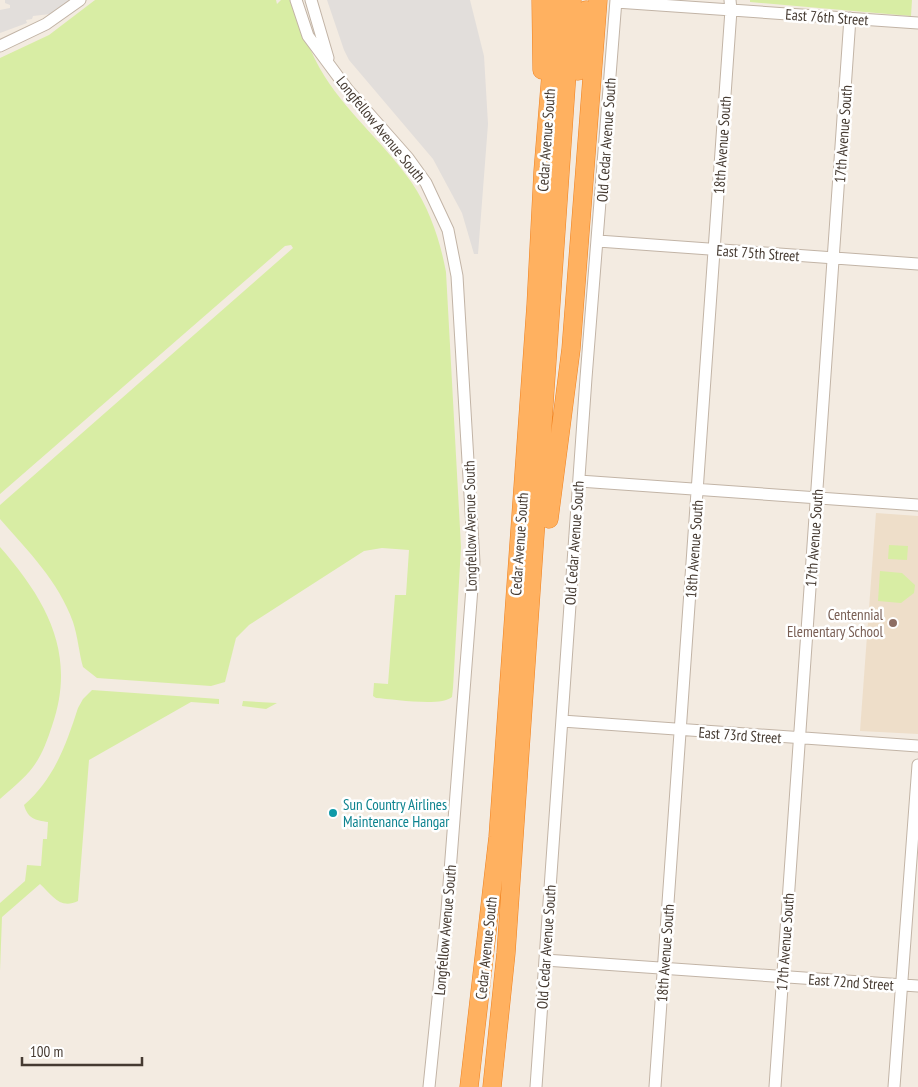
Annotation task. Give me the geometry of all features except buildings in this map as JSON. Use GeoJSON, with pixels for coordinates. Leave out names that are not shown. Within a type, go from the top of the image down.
{"type":"FeatureCollection","features":[{"type":"Feature","properties":{"kind":"highway"},"geometry":{"type":"LineString","coordinates":[[541,0],[543,171]]}},
{"type":"Feature","properties":{"kind":"highway","name":"Cedar Avenue South"},"geometry":{"type":"LineString","coordinates":[[469,1087],[498,837],[536,305],[543,171],[557,0]]}},
{"type":"Feature","properties":{"kind":"highway","name":"Cedar Avenue South"},"geometry":{"type":"LineString","coordinates":[[492,1087],[506,953],[534,574],[572,0]]}},
{"type":"Feature","properties":{"kind":"highway"},"geometry":{"type":"LineString","coordinates":[[556,225],[602,2]]}},
{"type":"Feature","properties":{"kind":"highway"},"geometry":{"type":"LineString","coordinates":[[534,574],[546,536],[571,349],[602,2]]}},
{"type":"Feature","properties":{"kind":"street"},"geometry":{"type":"LineString","coordinates":[[0,46],[46,24],[80,0]]}},
{"type":"Feature","properties":{"kind":"street","name":"Longfellow Avenue South"},"geometry":{"type":"LineString","coordinates":[[296,0],[308,36],[348,90],[408,158],[426,183],[448,230],[458,276],[474,562],[447,910],[429,1087]]}},
{"type":"Feature","properties":{"kind":"street","name":"Longfellow Avenue South"},"geometry":{"type":"LineString","coordinates":[[311,0],[330,64]]}},
{"type":"Feature","properties":{"kind":"street","name":"East 76th Street"},"geometry":{"type":"LineString","coordinates":[[602,2],[733,3],[850,18],[918,23]]}},
{"type":"Feature","properties":{"kind":"street","name":"Old Cedar Avenue South"},"geometry":{"type":"LineString","coordinates":[[536,1087],[598,241],[602,2]]}},
{"type":"Feature","properties":{"kind":"street","name":"18th Avenue South"},"geometry":{"type":"LineString","coordinates":[[655,1087],[733,3]]}},
{"type":"Feature","properties":{"kind":"street","name":"17th Avenue South"},"geometry":{"type":"LineString","coordinates":[[775,1087],[850,18]]}},
{"type":"Feature","properties":{"kind":"street","name":"East 75th Street"},"geometry":{"type":"LineString","coordinates":[[598,241],[918,264]]}},
{"type":"Feature","properties":{"kind":"street"},"geometry":{"type":"LineString","coordinates":[[579,481],[918,505]]}},
{"type":"Feature","properties":{"kind":"street","name":"East 73rd Street"},"geometry":{"type":"LineString","coordinates":[[562,721],[680,731],[918,746]]}},
{"type":"Feature","properties":{"kind":"street"},"geometry":{"type":"LineString","coordinates":[[894,1087],[918,765]]}},
{"type":"Feature","properties":{"kind":"street","name":"East 72nd Street"},"geometry":{"type":"LineString","coordinates":[[545,960],[918,986]]}},
{"type":"Feature","properties":{"kind":"shaded area"},"geometry":{"type":"Polygon","coordinates":[[[5,0],[72,0],[50,14],[33,16],[32,19],[26,20],[27,23],[0,33],[0,10],[10,8],[10,5],[5,3],[5,0]]]}},
{"type":"Feature","properties":{"kind":"shaded area"},"geometry":{"type":"Polygon","coordinates":[[[327,0],[470,0],[484,56],[488,124],[478,254],[474,254],[462,213],[433,159],[349,60],[327,0]]]}},
{"type":"Feature","properties":{"kind":"shaded area","name":"Centennial Elementary School"},"geometry":{"type":"Polygon","coordinates":[[[876,513],[918,516],[918,734],[860,731],[876,513]]]}},
{"type":"Feature","properties":{"kind":"green space"},"geometry":{"type":"Polygon","coordinates":[[[95,0],[276,0],[277,4],[281,0],[293,0],[306,40],[325,77],[345,105],[402,169],[424,204],[441,248],[446,272],[461,547],[452,697],[438,702],[416,702],[376,698],[373,696],[374,683],[388,684],[395,595],[406,595],[409,550],[382,548],[364,551],[249,625],[236,638],[225,682],[211,686],[97,678],[83,667],[73,622],[60,594],[32,555],[0,519],[0,505],[293,248],[291,245],[285,246],[0,494],[0,58],[49,35],[95,0]]]}},
{"type":"Feature","properties":{"kind":"green space"},"geometry":{"type":"Polygon","coordinates":[[[750,0],[912,0],[911,16],[750,2],[750,0]]]}},
{"type":"Feature","properties":{"kind":"green space"},"geometry":{"type":"Polygon","coordinates":[[[889,545],[908,546],[907,560],[888,559],[889,545]]]}},
{"type":"Feature","properties":{"kind":"green space"},"geometry":{"type":"Polygon","coordinates":[[[0,547],[17,567],[44,608],[59,652],[61,675],[59,700],[42,753],[29,771],[0,799],[0,547]]]}},
{"type":"Feature","properties":{"kind":"green space"},"geometry":{"type":"Polygon","coordinates":[[[880,571],[902,573],[915,585],[914,593],[901,603],[878,601],[880,571]]]}},
{"type":"Feature","properties":{"kind":"green space"},"geometry":{"type":"Polygon","coordinates":[[[92,690],[219,699],[219,704],[191,702],[89,760],[78,901],[66,904],[61,902],[40,884],[2,917],[0,971],[0,903],[25,881],[27,865],[41,866],[43,839],[47,839],[48,822],[30,816],[24,805],[51,773],[64,748],[78,708],[83,699],[92,690]]]}},
{"type":"Feature","properties":{"kind":"green space"},"geometry":{"type":"Polygon","coordinates":[[[243,701],[277,703],[266,709],[242,706],[243,701]]]}},
{"type":"Feature","properties":{"kind":"place","name":"Centennial Elementary School"},"geometry":{"type":"Point","coordinates":[893,623]}},
{"type":"Feature","properties":{"kind":"place","name":"Sun Country Airlines Maintenance Hangar"},"geometry":{"type":"Point","coordinates":[333,813]}}]}
